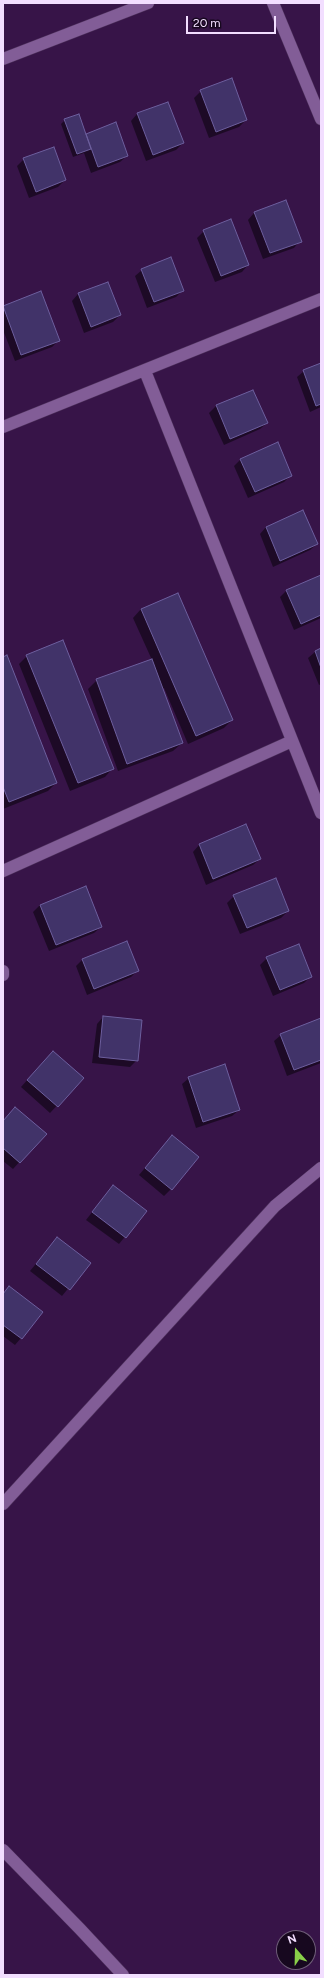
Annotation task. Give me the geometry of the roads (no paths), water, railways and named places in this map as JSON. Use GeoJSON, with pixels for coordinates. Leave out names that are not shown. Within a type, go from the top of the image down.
{"type":"FeatureCollection","features":[{"type":"Feature","properties":{"kind":"street"},"geometry":{"type":"LineString","coordinates":[[3,59],[148,3]]}},
{"type":"Feature","properties":{"kind":"street"},"geometry":{"type":"LineString","coordinates":[[273,3],[321,119]]}},
{"type":"Feature","properties":{"kind":"street"},"geometry":{"type":"LineString","coordinates":[[3,427],[321,299]]}},
{"type":"Feature","properties":{"kind":"street"},"geometry":{"type":"LineString","coordinates":[[145,371],[321,813]]}},
{"type":"Feature","properties":{"kind":"street"},"geometry":{"type":"LineString","coordinates":[[3,871],[292,741]]}},
{"type":"Feature","properties":{"kind":"street"},"geometry":{"type":"LineString","coordinates":[[3,1504],[275,1206],[321,1168]]}},
{"type":"Feature","properties":{"kind":"street"},"geometry":{"type":"LineString","coordinates":[[3,1850],[80,1928],[123,1975]]}}]}
